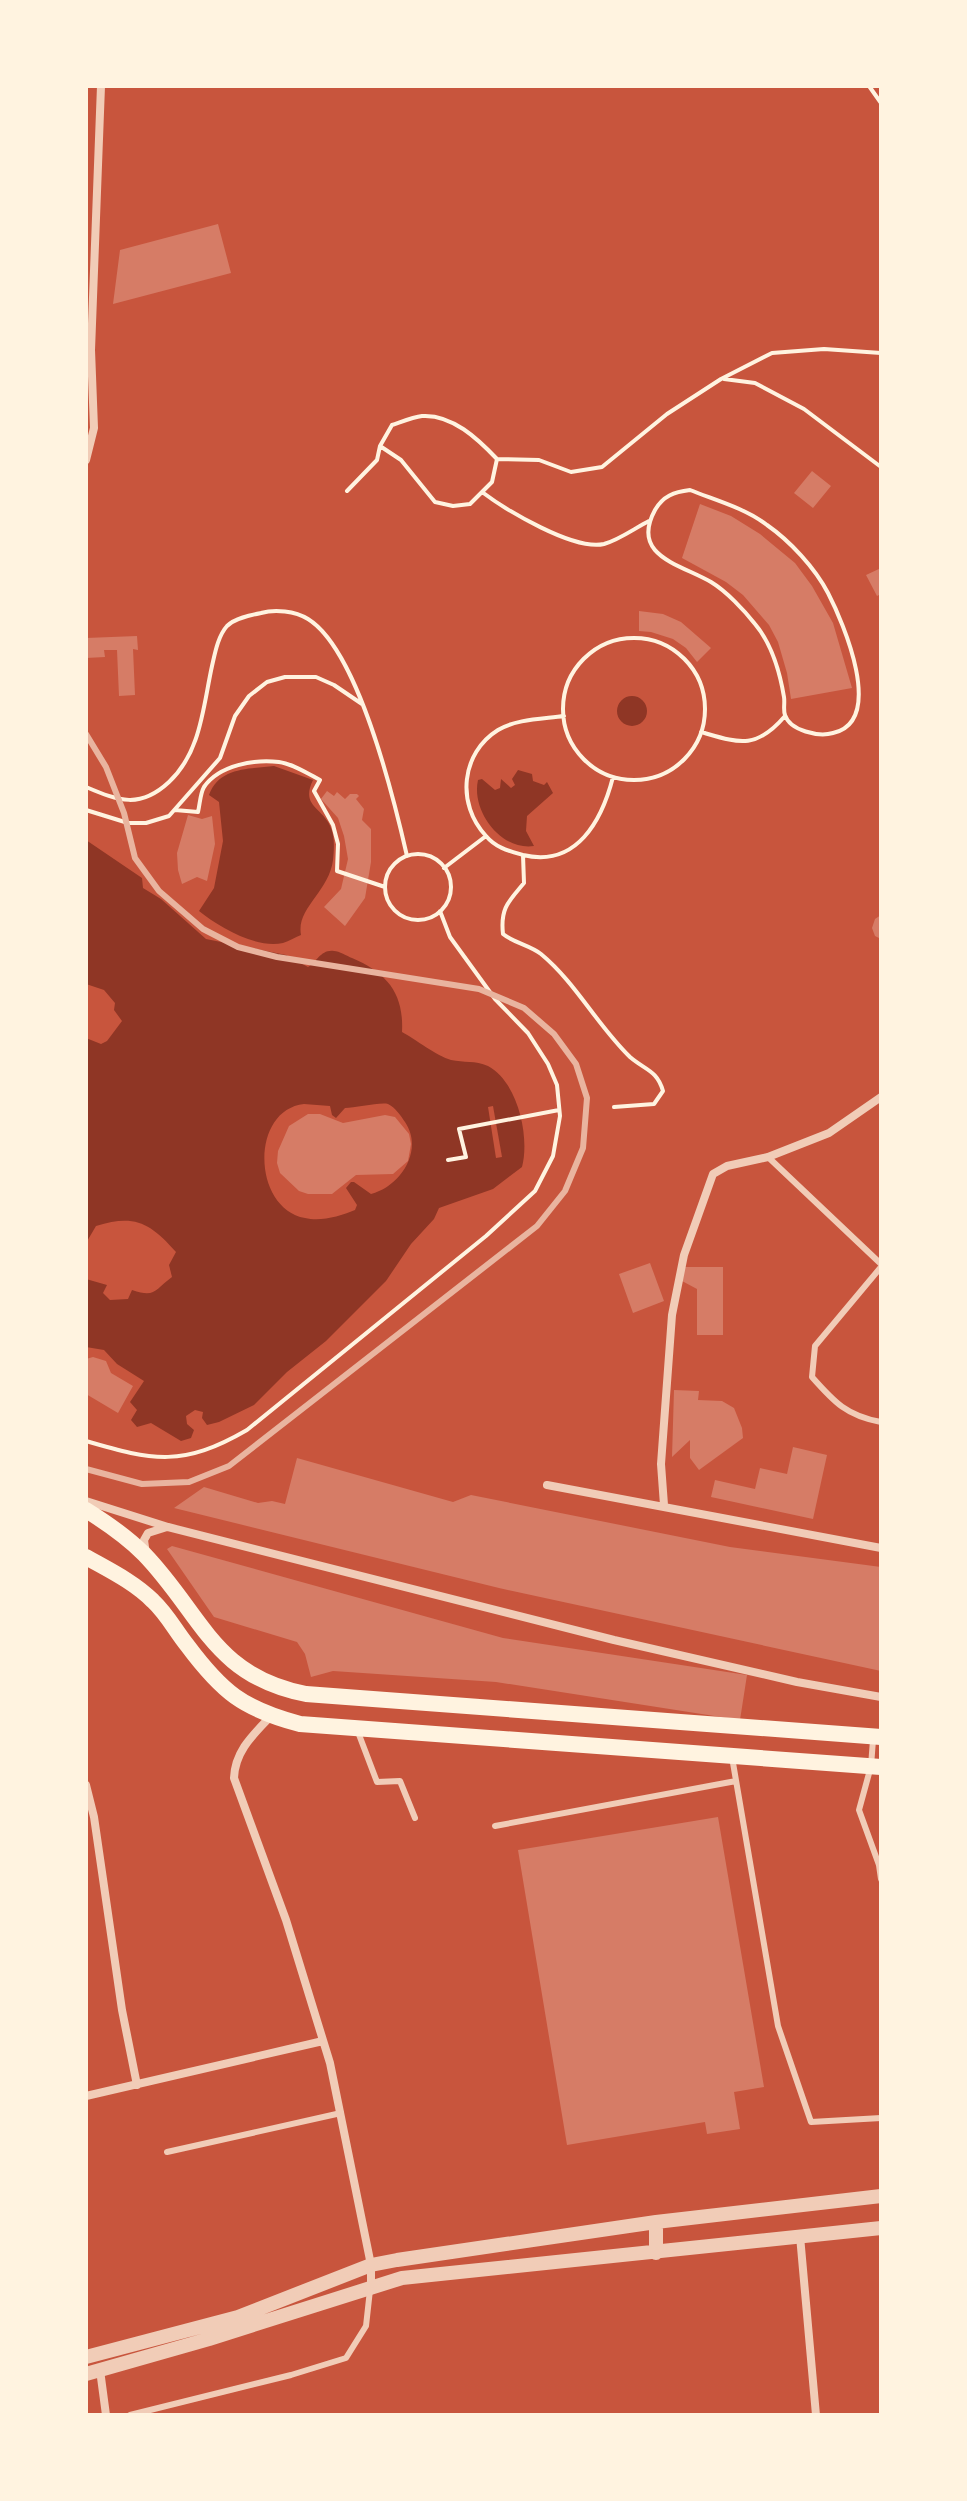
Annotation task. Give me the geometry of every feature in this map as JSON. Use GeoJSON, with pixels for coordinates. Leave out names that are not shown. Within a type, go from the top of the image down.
{"type":"FeatureCollection","features":[{"type":"Feature","properties":{"kind":"main road"},"geometry":{"type":"LineString","coordinates":[[86,1510],[132,1542],[147,1557],[223,1654],[241,1669],[280,1689],[306,1694],[604,1718],[877,1737]]}},
{"type":"Feature","properties":{"kind":"main road"},"geometry":{"type":"LineString","coordinates":[[86,1557],[125,1578],[151,1598],[231,1696],[255,1710],[300,1724],[876,1767]]}},
{"type":"Feature","properties":{"kind":"street"},"geometry":{"type":"LineString","coordinates":[[86,460],[94,428],[91,350],[101,86]]}},
{"type":"Feature","properties":{"kind":"street"},"geometry":{"type":"LineString","coordinates":[[86,336],[91,350]]}},
{"type":"Feature","properties":{"kind":"street"},"geometry":{"type":"LineString","coordinates":[[664,1505],[661,1464],[672,1315],[684,1255],[713,1174],[727,1166],[768,1157],[829,1133],[881,1097]]}},
{"type":"Feature","properties":{"kind":"street"},"geometry":{"type":"LineString","coordinates":[[547,1485],[881,1548]]}},
{"type":"Feature","properties":{"kind":"street"},"geometry":{"type":"LineString","coordinates":[[86,1501],[168,1527],[614,1640],[797,1682],[881,1697]]}},
{"type":"Feature","properties":{"kind":"street"},"geometry":{"type":"LineString","coordinates":[[147,1557],[144,1540],[148,1533],[168,1527]]}},
{"type":"Feature","properties":{"kind":"street"},"geometry":{"type":"LineString","coordinates":[[271,1716],[246,1743],[235,1764],[234,1778],[286,1920],[323,2041],[341,2113],[371,2265],[371,2286]]}},
{"type":"Feature","properties":{"kind":"street"},"geometry":{"type":"LineString","coordinates":[[86,1785],[94,1817],[122,2010],[137,2085]]}},
{"type":"Feature","properties":{"kind":"street"},"geometry":{"type":"LineString","coordinates":[[86,2096],[323,2041]]}},
{"type":"Feature","properties":{"kind":"street"},"geometry":{"type":"LineString","coordinates":[[86,2357],[238,2317],[371,2265],[656,2222],[881,2196]]}},
{"type":"Feature","properties":{"kind":"street"},"geometry":{"type":"LineString","coordinates":[[656,2222],[656,2253]]}},
{"type":"Feature","properties":{"kind":"street"},"geometry":{"type":"LineString","coordinates":[[106,2415],[93,2372],[402,2278],[881,2228]]}},
{"type":"Feature","properties":{"kind":"street"},"geometry":{"type":"LineString","coordinates":[[800,2236],[816,2415]]}},
{"type":"Feature","properties":{"kind":"lane"},"geometry":{"type":"LineString","coordinates":[[768,1157],[881,1265],[815,1346],[812,1377],[839,1407],[881,1422]]}},
{"type":"Feature","properties":{"kind":"lane"},"geometry":{"type":"LineString","coordinates":[[357,1728],[377,1782],[400,1781],[415,1818]]}},
{"type":"Feature","properties":{"kind":"lane"},"geometry":{"type":"LineString","coordinates":[[877,1737],[876,1767],[859,1810],[881,1879]]}},
{"type":"Feature","properties":{"kind":"lane"},"geometry":{"type":"LineString","coordinates":[[732,1757],[778,2026],[811,2122],[881,2118]]}},
{"type":"Feature","properties":{"kind":"lane"},"geometry":{"type":"LineString","coordinates":[[495,1826],[736,1781]]}},
{"type":"Feature","properties":{"kind":"lane"},"geometry":{"type":"LineString","coordinates":[[167,2152],[341,2113]]}},
{"type":"Feature","properties":{"kind":"lane"},"geometry":{"type":"LineString","coordinates":[[130,2415],[291,2375],[346,2358],[366,2326],[371,2286]]}},
{"type":"Feature","properties":{"kind":"path"},"geometry":{"type":"LineString","coordinates":[[869,86],[881,103]]}},
{"type":"Feature","properties":{"kind":"path"},"geometry":{"type":"LineString","coordinates":[[347,491],[377,460],[380,446],[392,425],[423,416],[450,421],[479,439],[497,459],[539,460],[571,472],[602,467],[667,414],[721,379],[772,353],[824,349],[881,353]]}},
{"type":"Feature","properties":{"kind":"path"},"geometry":{"type":"LineString","coordinates":[[721,379],[755,383],[804,409],[881,467]]}},
{"type":"Feature","properties":{"kind":"path"},"geometry":{"type":"LineString","coordinates":[[380,446],[401,460],[435,502],[453,506],[470,504],[492,482],[497,459]]}},
{"type":"Feature","properties":{"kind":"path"},"geometry":{"type":"LineString","coordinates":[[690,490],[739,509],[767,524],[790,545],[828,592],[852,650],[859,700],[855,718],[833,734],[811,733],[795,727],[785,716],[781,681],[771,652],[756,624],[714,584],[654,551],[646,534],[649,521],[659,502],[674,492],[690,490]]}},
{"type":"Feature","properties":{"kind":"path"},"geometry":{"type":"LineString","coordinates":[[482,492],[509,512],[580,543],[603,544],[649,521]]}},
{"type":"Feature","properties":{"kind":"path"},"geometry":{"type":"LineString","coordinates":[[86,787],[128,801],[155,795],[184,768],[194,749],[217,646],[227,626],[270,610],[293,613],[308,619],[323,634],[350,673],[364,706],[407,856]]}},
{"type":"Feature","properties":{"kind":"path"},"geometry":{"type":"LineString","coordinates":[[640,639],[656,642],[685,660],[695,674],[705,706],[701,732],[690,753],[663,774],[630,780],[613,777],[598,770],[575,748],[564,716],[567,687],[583,660],[609,643],[640,639]]}},
{"type":"Feature","properties":{"kind":"path"},"geometry":{"type":"LineString","coordinates":[[86,810],[128,823],[146,823],[169,816],[220,758],[235,716],[249,696],[267,682],[285,677],[316,677],[334,685],[364,706]]}},
{"type":"Feature","properties":{"kind":"path"},"geometry":{"type":"LineString","coordinates":[[564,716],[500,728],[480,744],[469,763],[466,781],[473,817],[486,836],[503,850],[523,855],[555,855],[576,846],[605,806],[613,777]]}},
{"type":"Feature","properties":{"kind":"path"},"geometry":{"type":"LineString","coordinates":[[701,732],[748,743],[772,731],[785,716]]}},
{"type":"Feature","properties":{"kind":"path"},"geometry":{"type":"LineString","coordinates":[[174,810],[198,812],[203,788],[226,769],[261,762],[292,767],[320,780],[314,791],[333,825],[338,844],[337,871],[385,887]]}},
{"type":"Feature","properties":{"kind":"path"},"geometry":{"type":"LineString","coordinates":[[444,868],[486,836]]}},
{"type":"Feature","properties":{"kind":"path"},"geometry":{"type":"LineString","coordinates":[[422,854],[432,857],[444,868],[451,882],[450,893],[440,911],[422,919],[411,919],[401,915],[387,898],[385,887],[393,866],[407,856],[422,854]]}},
{"type":"Feature","properties":{"kind":"path"},"geometry":{"type":"LineString","coordinates":[[523,855],[524,883],[509,898],[502,916],[503,934],[539,952],[564,975],[632,1059],[659,1078],[663,1091],[654,1104],[614,1107]]}},
{"type":"Feature","properties":{"kind":"path"},"geometry":{"type":"LineString","coordinates":[[86,1441],[141,1457],[193,1456],[221,1446],[247,1430],[417,1295],[535,1191],[553,1156],[559,1133],[557,1085],[528,1033],[495,999],[450,937],[440,911]]}},
{"type":"Feature","properties":{"kind":"path"},"geometry":{"type":"LineString","coordinates":[[448,1160],[466,1157],[459,1129],[559,1110]]}},
{"type":"Feature","properties":{"kind":"shaded area"},"geometry":{"type":"Polygon","coordinates":[[[632,696],[643,700],[647,711],[643,722],[632,726],[621,722],[617,711],[621,700],[632,696]]]}},
{"type":"Feature","properties":{"kind":"shaded area"},"geometry":{"type":"Polygon","coordinates":[[[274,766],[313,780],[309,796],[331,828],[334,848],[326,881],[303,916],[301,935],[272,944],[238,935],[199,911],[214,888],[223,841],[219,802],[209,795],[227,774],[274,766]]]}},
{"type":"Feature","properties":{"kind":"shaded area"},"geometry":{"type":"Polygon","coordinates":[[[518,770],[532,774],[533,781],[544,785],[547,782],[553,793],[527,816],[526,831],[534,846],[522,846],[500,835],[484,816],[479,804],[478,780],[482,779],[495,790],[500,788],[501,779],[511,788],[515,785],[512,779],[518,770]]]}},
{"type":"Feature","properties":{"kind":"shaded area"},"geometry":{"type":"Polygon","coordinates":[[[86,840],[142,878],[143,888],[161,899],[206,939],[286,955],[308,967],[322,954],[336,951],[375,970],[396,995],[402,1032],[445,1058],[488,1066],[507,1084],[523,1126],[522,1167],[493,1189],[439,1208],[434,1219],[411,1244],[386,1281],[326,1341],[287,1372],[254,1405],[207,1425],[202,1418],[203,1412],[195,1410],[186,1416],[187,1424],[194,1430],[191,1438],[181,1441],[151,1423],[137,1427],[131,1420],[137,1410],[130,1402],[144,1381],[117,1364],[104,1350],[86,1347],[86,1279],[107,1285],[103,1293],[110,1300],[128,1299],[132,1290],[150,1293],[172,1277],[169,1265],[176,1252],[150,1228],[132,1221],[96,1226],[86,1243],[86,1038],[101,1044],[107,1041],[122,1021],[114,1010],[115,1003],[104,990],[86,984],[86,840]],[[304,1104],[286,1110],[274,1123],[267,1140],[264,1160],[267,1179],[275,1197],[288,1210],[305,1218],[324,1219],[355,1210],[357,1205],[346,1188],[351,1182],[371,1194],[382,1190],[400,1175],[411,1155],[410,1133],[391,1105],[345,1108],[336,1118],[330,1106],[304,1104]]]}},
{"type":"Feature","properties":{"kind":"pier"},"geometry":{"type":"Polygon","coordinates":[[[493,1106],[502,1157],[496,1158],[488,1107],[493,1106]]]}},
{"type":"Feature","properties":{"kind":"building"},"geometry":{"type":"Polygon","coordinates":[[[218,224],[231,273],[113,304],[120,250],[218,224]]]}},
{"type":"Feature","properties":{"kind":"building"},"geometry":{"type":"Polygon","coordinates":[[[812,471],[831,486],[813,508],[794,493],[812,471]]]}},
{"type":"Feature","properties":{"kind":"building"},"geometry":{"type":"Polygon","coordinates":[[[700,504],[731,516],[760,534],[795,563],[833,623],[852,688],[791,699],[778,642],[769,625],[743,595],[682,558],[700,504]]]}},
{"type":"Feature","properties":{"kind":"building"},"geometry":{"type":"Polygon","coordinates":[[[881,568],[881,594],[877,596],[866,575],[881,568]]]}},
{"type":"Feature","properties":{"kind":"building"},"geometry":{"type":"Polygon","coordinates":[[[639,611],[663,614],[681,622],[711,648],[697,662],[686,648],[673,639],[639,631],[639,611]]]}},
{"type":"Feature","properties":{"kind":"building"},"geometry":{"type":"Polygon","coordinates":[[[137,636],[138,650],[133,649],[135,695],[119,696],[117,650],[104,650],[105,657],[86,658],[86,638],[137,636]]]}},
{"type":"Feature","properties":{"kind":"building"},"geometry":{"type":"Polygon","coordinates":[[[327,791],[334,796],[337,792],[345,799],[350,794],[357,794],[356,799],[364,809],[362,820],[371,829],[371,862],[365,898],[345,926],[324,907],[341,889],[348,859],[338,818],[321,799],[327,791]]]}},
{"type":"Feature","properties":{"kind":"building"},"geometry":{"type":"Polygon","coordinates":[[[188,815],[202,819],[212,816],[215,844],[207,881],[197,877],[182,884],[177,853],[188,815]]]}},
{"type":"Feature","properties":{"kind":"building"},"geometry":{"type":"Polygon","coordinates":[[[881,915],[881,939],[875,936],[872,928],[875,919],[881,915]]]}},
{"type":"Feature","properties":{"kind":"building"},"geometry":{"type":"Polygon","coordinates":[[[308,1114],[320,1114],[343,1123],[385,1115],[395,1117],[409,1134],[408,1161],[393,1174],[356,1175],[332,1194],[299,1191],[280,1173],[278,1151],[289,1126],[308,1114]]]}},
{"type":"Feature","properties":{"kind":"building"},"geometry":{"type":"Polygon","coordinates":[[[650,1263],[664,1301],[633,1313],[619,1274],[650,1263]]]}},
{"type":"Feature","properties":{"kind":"building"},"geometry":{"type":"Polygon","coordinates":[[[682,1267],[723,1267],[723,1335],[697,1335],[697,1289],[682,1281],[682,1267]]]}},
{"type":"Feature","properties":{"kind":"building"},"geometry":{"type":"Polygon","coordinates":[[[93,1357],[106,1361],[111,1373],[133,1386],[118,1413],[86,1394],[86,1359],[93,1357]]]}},
{"type":"Feature","properties":{"kind":"building"},"geometry":{"type":"Polygon","coordinates":[[[674,1390],[699,1391],[698,1400],[722,1401],[734,1408],[743,1438],[699,1470],[690,1458],[690,1440],[672,1457],[674,1390]]]}},
{"type":"Feature","properties":{"kind":"building"},"geometry":{"type":"Polygon","coordinates":[[[793,1447],[827,1455],[813,1519],[711,1497],[715,1480],[755,1489],[760,1468],[787,1474],[793,1447]]]}},
{"type":"Feature","properties":{"kind":"building"},"geometry":{"type":"Polygon","coordinates":[[[297,1458],[453,1502],[471,1495],[730,1547],[881,1567],[881,1671],[499,1588],[174,1508],[204,1487],[258,1503],[272,1501],[285,1504],[297,1458]]]}},
{"type":"Feature","properties":{"kind":"building"},"geometry":{"type":"Polygon","coordinates":[[[172,1546],[503,1638],[747,1675],[740,1720],[496,1682],[333,1671],[311,1677],[305,1654],[297,1642],[214,1617],[167,1549],[172,1546]]]}},
{"type":"Feature","properties":{"kind":"building"},"geometry":{"type":"Polygon","coordinates":[[[718,1817],[764,2087],[734,2092],[740,2129],[707,2134],[705,2122],[567,2145],[518,1850],[718,1817]]]}},
{"type":"Feature","properties":{"kind":"railway"},"geometry":{"type":"LineString","coordinates":[[86,734],[106,767],[124,813],[135,858],[159,891],[203,929],[238,947],[277,957],[479,989],[524,1008],[554,1034],[576,1064],[587,1098],[583,1148],[565,1191],[537,1226],[229,1466],[189,1482],[142,1484],[86,1469]]}}]}
